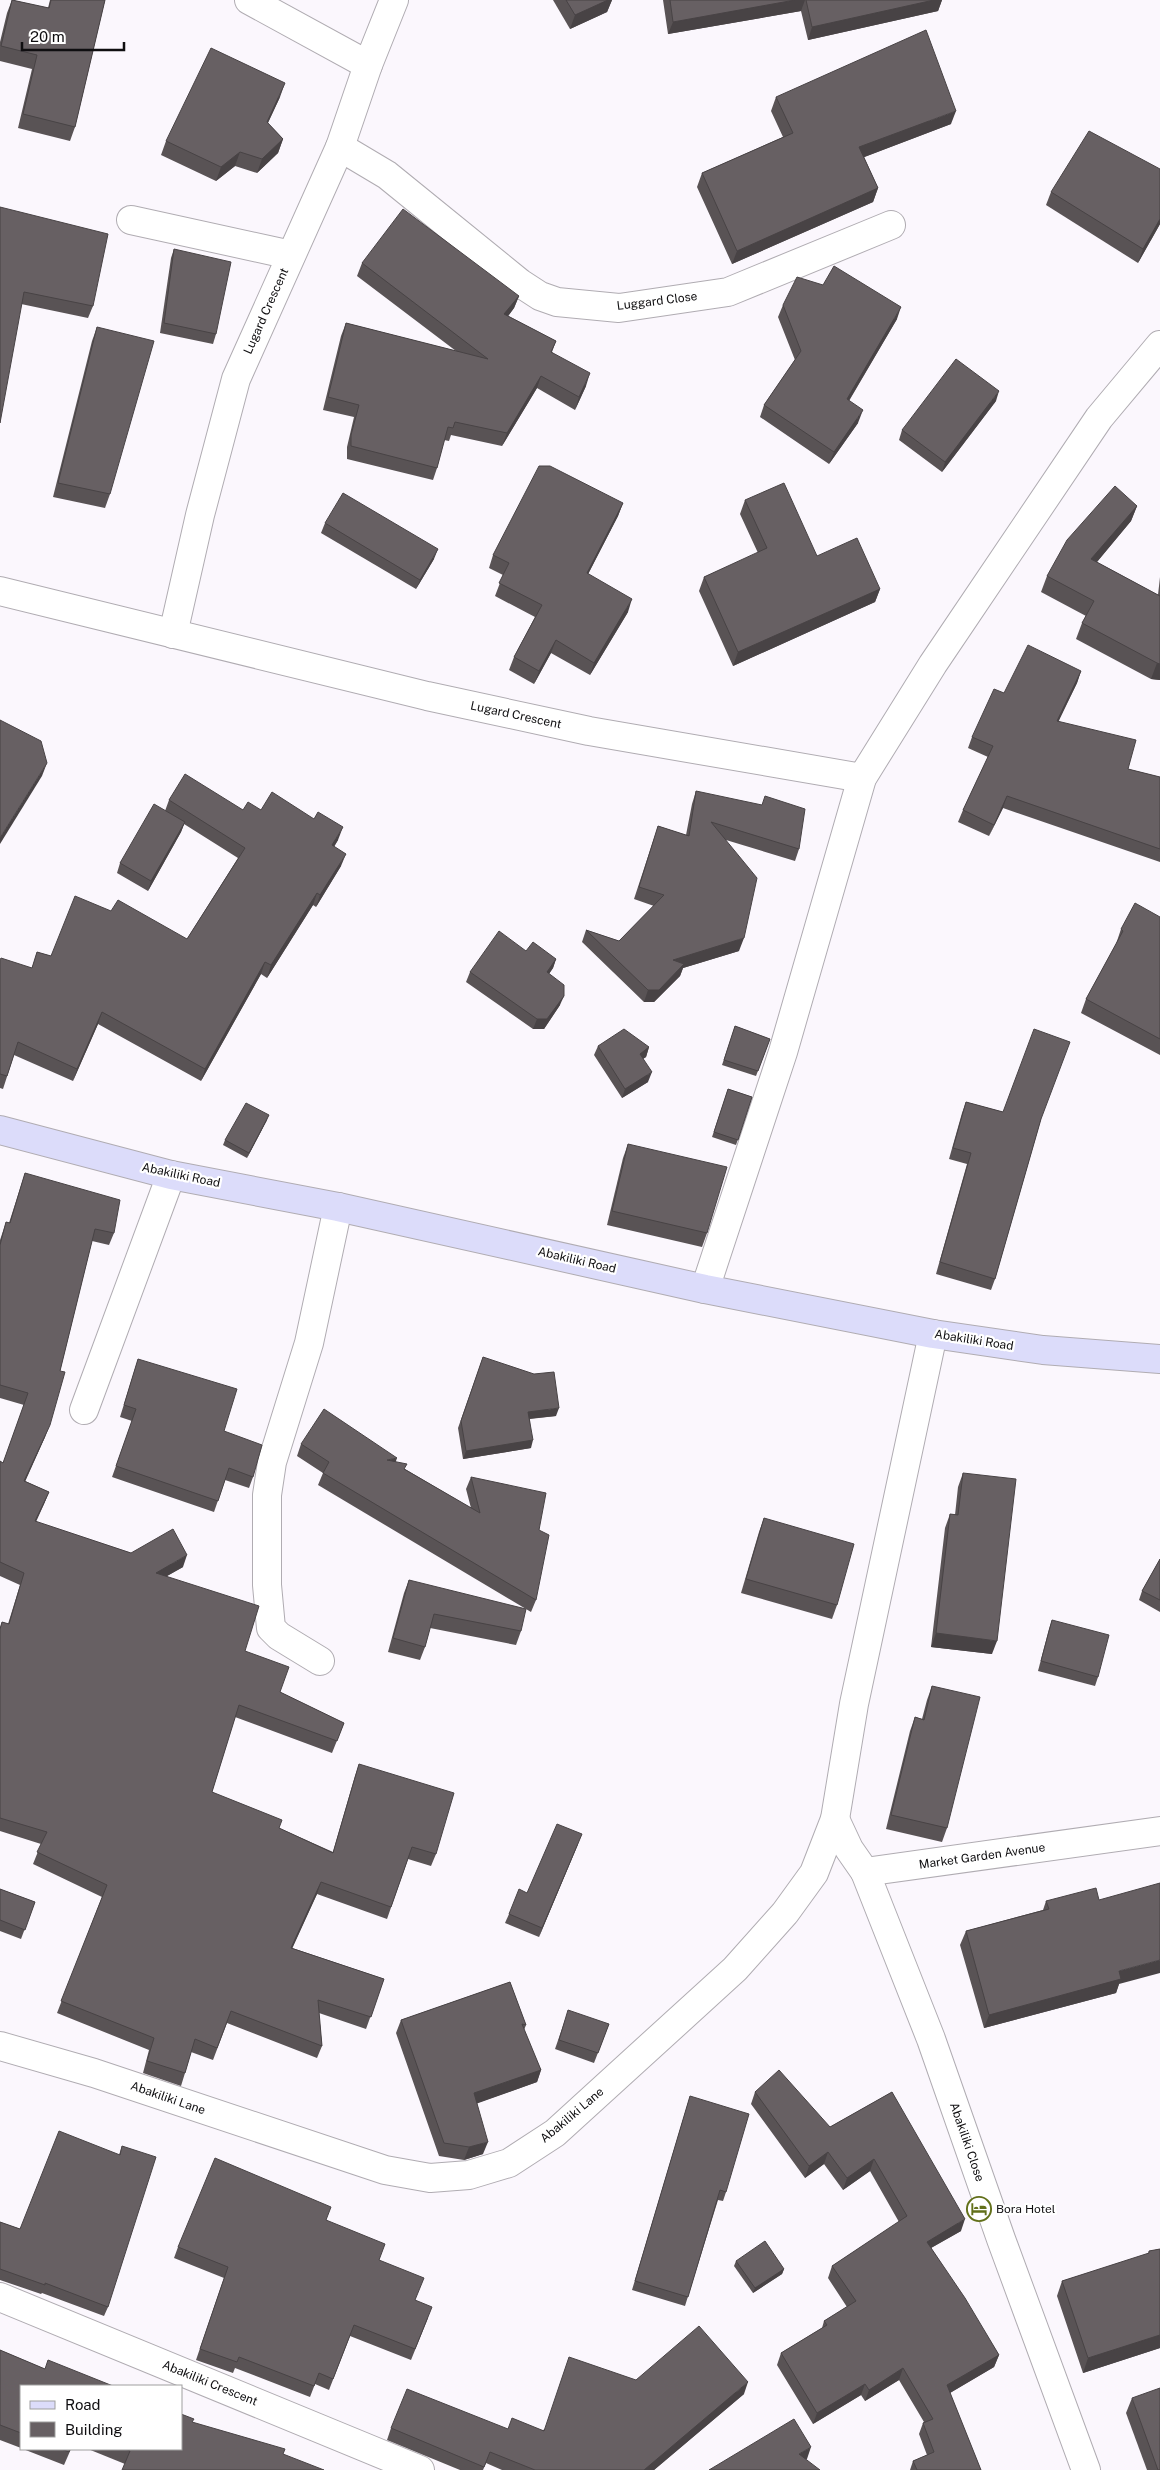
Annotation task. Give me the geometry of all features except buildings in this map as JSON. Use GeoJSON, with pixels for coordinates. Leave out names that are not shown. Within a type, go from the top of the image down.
{"type":"FeatureCollection","features":[{"type":"Feature","properties":{"kind":"main road","name":"Abakiliki Road"},"geometry":{"type":"LineString","coordinates":[[0,1130],[172,1174],[338,1207],[706,1289],[933,1334],[1043,1350],[1160,1359]]}},
{"type":"Feature","properties":{"kind":"street"},"geometry":{"type":"LineString","coordinates":[[249,0],[368,65]]}},
{"type":"Feature","properties":{"kind":"street","name":"Lugard Crescent"},"geometry":{"type":"LineString","coordinates":[[173,634],[200,515],[236,379],[340,147],[368,65],[394,0]]}},
{"type":"Feature","properties":{"kind":"street","name":"Luggard Close"},"geometry":{"type":"LineString","coordinates":[[340,147],[387,176],[520,283],[540,296],[557,302],[619,308],[728,292],[891,225]]}},
{"type":"Feature","properties":{"kind":"street"},"geometry":{"type":"LineString","coordinates":[[131,220],[291,255]]}},
{"type":"Feature","properties":{"kind":"street"},"geometry":{"type":"LineString","coordinates":[[706,1289],[783,1052],[862,778],[933,664],[1094,427],[1160,345]]}},
{"type":"Feature","properties":{"kind":"street","name":"Lugard Crescent"},"geometry":{"type":"LineString","coordinates":[[0,591],[427,696],[589,731],[862,778]]}},
{"type":"Feature","properties":{"kind":"street"},"geometry":{"type":"LineString","coordinates":[[84,1410],[172,1174]]}},
{"type":"Feature","properties":{"kind":"street"},"geometry":{"type":"LineString","coordinates":[[320,1661],[279,1636],[271,1628],[266,1585],[267,1495],[272,1462],[309,1343],[338,1207]]}},
{"type":"Feature","properties":{"kind":"street","name":"Abakiliki Lane"},"geometry":{"type":"LineString","coordinates":[[0,2046],[94,2072],[384,2170],[430,2178],[469,2175],[510,2163],[555,2133],[735,1969],[785,1912],[814,1873],[834,1819],[854,1704],[933,1334]]}},
{"type":"Feature","properties":{"kind":"street"},"geometry":{"type":"LineString","coordinates":[[834,1819],[865,1872]]}},
{"type":"Feature","properties":{"kind":"street","name":"Market Garden Avenue"},"geometry":{"type":"LineString","coordinates":[[865,1872],[1160,1831]]}},
{"type":"Feature","properties":{"kind":"street","name":"Abakiliki Close"},"geometry":{"type":"LineString","coordinates":[[865,1872],[931,2039],[1001,2239],[1086,2470]]}},
{"type":"Feature","properties":{"kind":"street","name":"Abakiliki Crescent"},"geometry":{"type":"LineString","coordinates":[[0,2297],[420,2470]]}},
{"type":"Feature","properties":{"kind":"place","name":"Bora Hotel"},"geometry":{"type":"Point","coordinates":[979,2209]}}]}
